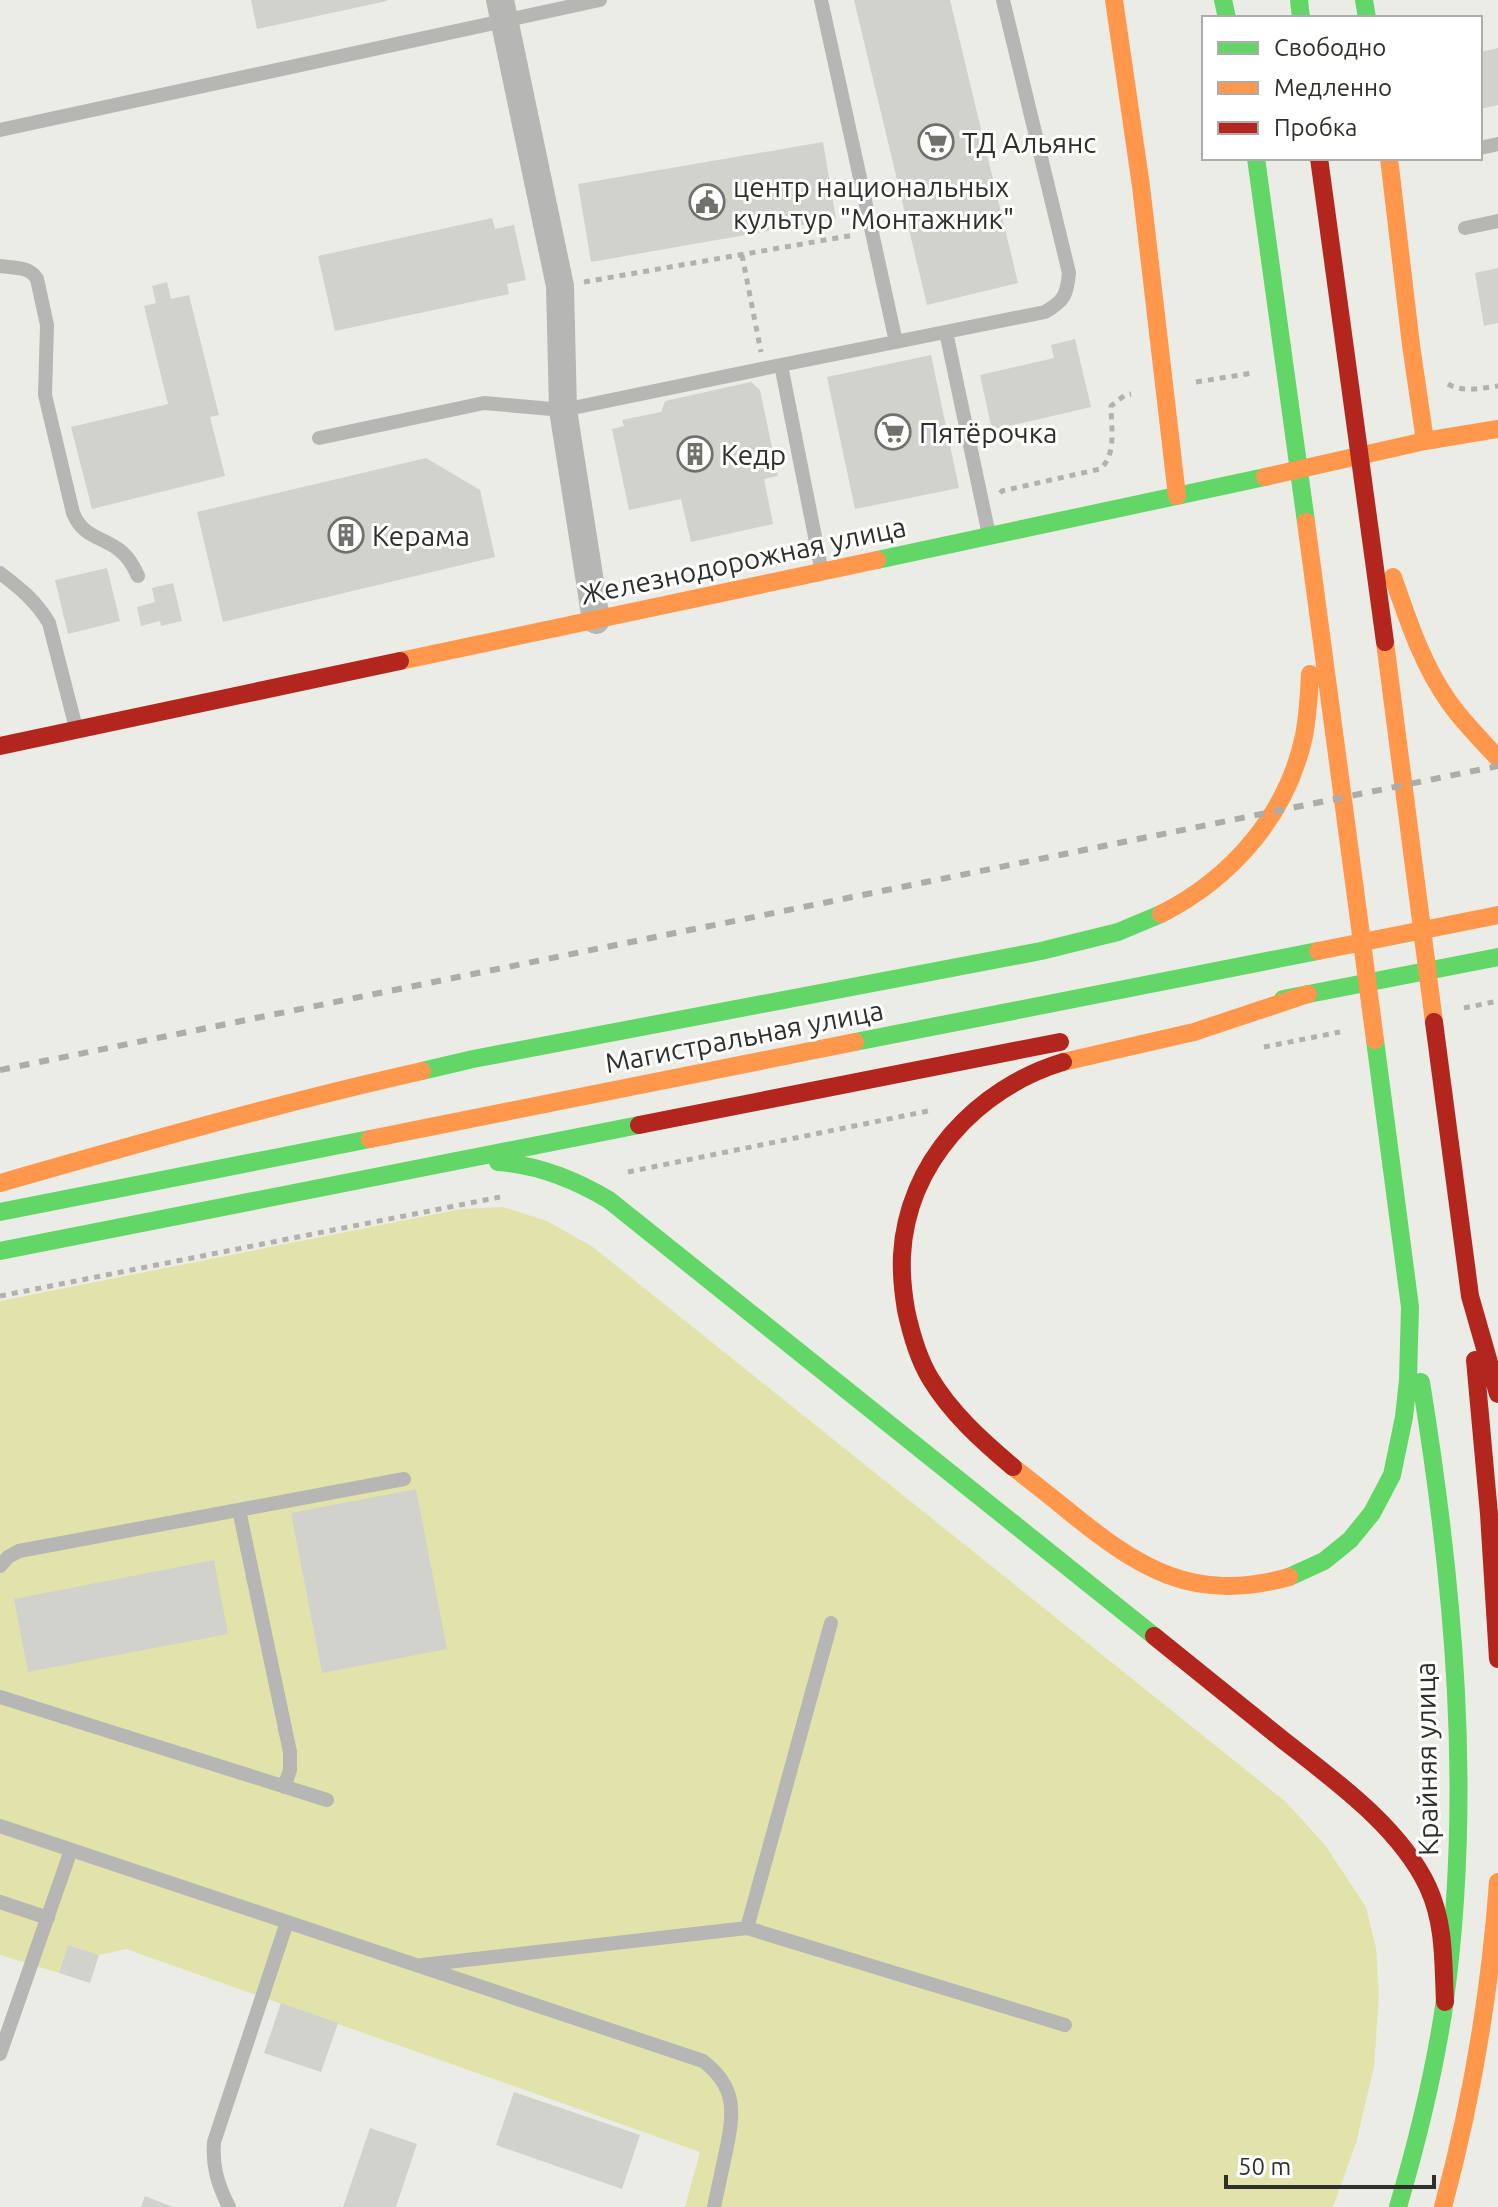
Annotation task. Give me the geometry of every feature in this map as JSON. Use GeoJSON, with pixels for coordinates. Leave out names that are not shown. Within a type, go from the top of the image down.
{"type":"FeatureCollection","features":[{"type":"Feature","properties":{"kind":"main road"},"geometry":{"type":"LineString","coordinates":[[1114,0],[1128,83],[1177,496]]}},
{"type":"Feature","properties":{"kind":"main road"},"geometry":{"type":"LineString","coordinates":[[1256,160],[1410,1307],[1407,1398],[1392,1478],[1373,1513],[1352,1539],[1331,1557],[1299,1574],[1268,1584],[1233,1588],[1196,1584],[1158,1573],[1125,1555],[980,1441],[929,1376],[913,1336],[903,1298],[903,1238],[908,1213],[938,1151],[958,1126],[1007,1084],[1033,1071],[1197,1031],[1308,994]]}},
{"type":"Feature","properties":{"kind":"main road"},"geometry":{"type":"LineString","coordinates":[[1319,160],[1368,508],[1470,1296],[1498,1659]]}},
{"type":"Feature","properties":{"kind":"main road"},"geometry":{"type":"LineString","coordinates":[[1389,160],[1425,441]]}},
{"type":"Feature","properties":{"kind":"main road","name":"Железнодорожная улица"},"geometry":{"type":"LineString","coordinates":[[0,746],[1425,441],[1498,429]]}},
{"type":"Feature","properties":{"kind":"main road"},"geometry":{"type":"LineString","coordinates":[[1368,508],[1428,665],[1447,700],[1498,758]]}},
{"type":"Feature","properties":{"kind":"main road"},"geometry":{"type":"LineString","coordinates":[[0,1183],[282,1104],[473,1059],[1041,951],[1144,923],[1190,899],[1224,872],[1267,826],[1284,797],[1305,735],[1310,685],[1311,558]]}},
{"type":"Feature","properties":{"kind":"main road","name":"Магистральная улица"},"geometry":{"type":"LineString","coordinates":[[0,1212],[1498,915]]}},
{"type":"Feature","properties":{"kind":"main road"},"geometry":{"type":"LineString","coordinates":[[1122,1030],[1498,959]]}},
{"type":"Feature","properties":{"kind":"main road"},"geometry":{"type":"LineString","coordinates":[[0,1251],[1075,1039]]}},
{"type":"Feature","properties":{"kind":"main road"},"geometry":{"type":"LineString","coordinates":[[454,1161],[504,1162],[544,1169],[579,1182],[609,1200],[1346,1790],[1394,1839],[1426,1881],[1441,1936],[1445,2002]]}},
{"type":"Feature","properties":{"kind":"main road"},"geometry":{"type":"LineString","coordinates":[[1470,1296],[1498,1394]]}},
{"type":"Feature","properties":{"kind":"main road","name":"Крайняя улица"},"geometry":{"type":"LineString","coordinates":[[1398,2207],[1418,2132],[1445,2002],[1458,1834],[1456,1703],[1450,1611],[1441,1514],[1410,1307]]}},
{"type":"Feature","properties":{"kind":"main road"},"geometry":{"type":"LineString","coordinates":[[1485,2013],[1498,1882]]}},
{"type":"Feature","properties":{"kind":"main road"},"geometry":{"type":"LineString","coordinates":[[1443,2207],[1460,2142],[1498,1950]]}},
{"type":"Feature","properties":{"kind":"street"},"geometry":{"type":"LineString","coordinates":[[502,10],[560,286],[563,410],[596,620]]}},
{"type":"Feature","properties":{"kind":"lane"},"geometry":{"type":"LineString","coordinates":[[0,130],[502,10],[600,0]]}},
{"type":"Feature","properties":{"kind":"lane"},"geometry":{"type":"LineString","coordinates":[[821,0],[896,342]]}},
{"type":"Feature","properties":{"kind":"lane"},"geometry":{"type":"LineString","coordinates":[[319,438],[484,403],[563,410],[1045,312],[1059,304],[1067,290],[1069,273],[1003,0]]}},
{"type":"Feature","properties":{"kind":"lane"},"geometry":{"type":"LineString","coordinates":[[1465,228],[1498,221]]}},
{"type":"Feature","properties":{"kind":"lane"},"geometry":{"type":"LineString","coordinates":[[0,266],[25,269],[37,279],[47,325],[43,383],[73,513],[78,524],[90,534],[120,550],[131,561],[138,576]]}},
{"type":"Feature","properties":{"kind":"lane"},"geometry":{"type":"LineString","coordinates":[[946,332],[989,536]]}},
{"type":"Feature","properties":{"kind":"lane"},"geometry":{"type":"LineString","coordinates":[[781,365],[822,572]]}},
{"type":"Feature","properties":{"kind":"lane"},"geometry":{"type":"LineString","coordinates":[[0,573],[27,593],[49,623],[76,730]]}},
{"type":"Feature","properties":{"kind":"lane"},"geometry":{"type":"LineString","coordinates":[[0,1566],[19,1551],[404,1479]]}},
{"type":"Feature","properties":{"kind":"lane"},"geometry":{"type":"LineString","coordinates":[[239,1510],[290,1752],[290,1770],[284,1787]]}},
{"type":"Feature","properties":{"kind":"lane"},"geometry":{"type":"LineString","coordinates":[[747,1928],[831,1623]]}},
{"type":"Feature","properties":{"kind":"lane"},"geometry":{"type":"LineString","coordinates":[[0,1697],[327,1800]]}},
{"type":"Feature","properties":{"kind":"lane"},"geometry":{"type":"LineString","coordinates":[[0,1826],[703,2061],[716,2071],[726,2085],[732,2103],[732,2122],[714,2207]]}},
{"type":"Feature","properties":{"kind":"lane"},"geometry":{"type":"LineString","coordinates":[[0,2054],[71,1850]]}},
{"type":"Feature","properties":{"kind":"lane"},"geometry":{"type":"LineString","coordinates":[[0,1902],[48,1918]]}},
{"type":"Feature","properties":{"kind":"lane"},"geometry":{"type":"LineString","coordinates":[[229,2207],[216,2181],[214,2142],[287,1922]]}},
{"type":"Feature","properties":{"kind":"lane"},"geometry":{"type":"LineString","coordinates":[[417,1965],[747,1928],[1065,2025]]}},
{"type":"Feature","properties":{"kind":"path"},"geometry":{"type":"LineString","coordinates":[[560,286],[872,232]]}},
{"type":"Feature","properties":{"kind":"path"},"geometry":{"type":"LineString","coordinates":[[742,255],[764,369]]}},
{"type":"Feature","properties":{"kind":"path"},"geometry":{"type":"LineString","coordinates":[[985,515],[1002,491],[1100,469],[1108,462],[1111,452],[1111,406],[1125,395]]}},
{"type":"Feature","properties":{"kind":"path"},"geometry":{"type":"LineString","coordinates":[[1451,1010],[1498,1001]]}},
{"type":"Feature","properties":{"kind":"path"},"geometry":{"type":"LineString","coordinates":[[1250,1050],[1343,1032]]}},
{"type":"Feature","properties":{"kind":"path"},"geometry":{"type":"LineString","coordinates":[[626,1172],[940,1109]]}},
{"type":"Feature","properties":{"kind":"path"},"geometry":{"type":"LineString","coordinates":[[0,1296],[501,1197]]}},
{"type":"Feature","properties":{"kind":"green space"},"geometry":{"type":"Polygon","coordinates":[[[503,1207],[547,1221],[593,1247],[1286,1802],[1325,1845],[1366,1907],[1376,1948],[1379,1995],[1374,2067],[1356,2143],[1333,2207],[685,2207],[700,2152],[126,1949],[99,1955],[68,1945],[59,1973],[0,1955],[0,1301],[461,1209],[503,1207]]]}},
{"type":"Feature","properties":{"kind":"building"},"geometry":{"type":"Polygon","coordinates":[[[251,0],[387,0],[387,1],[257,29],[251,0]]]}},
{"type":"Feature","properties":{"kind":"building","name":"ТД Альянс"},"geometry":{"type":"Polygon","coordinates":[[[854,0],[950,0],[1018,283],[927,305],[854,0]]]}},
{"type":"Feature","properties":{"kind":"building"},"geometry":{"type":"Polygon","coordinates":[[[1498,48],[1498,105],[1482,109],[1482,52],[1498,48]]]}},
{"type":"Feature","properties":{"kind":"building"},"geometry":{"type":"Polygon","coordinates":[[[823,142],[836,219],[591,262],[578,184],[823,142]]]}},
{"type":"Feature","properties":{"kind":"building"},"geometry":{"type":"Polygon","coordinates":[[[492,218],[495,229],[514,225],[526,280],[507,284],[509,294],[335,331],[318,256],[492,218]]]}},
{"type":"Feature","properties":{"kind":"building"},"geometry":{"type":"Polygon","coordinates":[[[1498,268],[1498,323],[1484,326],[1475,273],[1498,268]]]}},
{"type":"Feature","properties":{"kind":"building"},"geometry":{"type":"Polygon","coordinates":[[[167,282],[171,299],[189,295],[219,415],[210,417],[225,476],[92,509],[71,427],[168,404],[144,306],[156,303],[152,286],[167,282]]]}},
{"type":"Feature","properties":{"kind":"building"},"geometry":{"type":"Polygon","coordinates":[[[1075,339],[1091,407],[992,430],[980,375],[1054,358],[1051,345],[1075,339]]]}},
{"type":"Feature","properties":{"kind":"building","name":"Пятёрочка"},"geometry":{"type":"Polygon","coordinates":[[[931,355],[959,488],[855,509],[827,377],[931,355]]]}},
{"type":"Feature","properties":{"kind":"building","name":"Кедр"},"geometry":{"type":"Polygon","coordinates":[[[751,382],[760,390],[778,476],[764,479],[773,524],[691,542],[681,499],[629,510],[612,429],[624,426],[622,420],[661,412],[665,401],[751,382]]]}},
{"type":"Feature","properties":{"kind":"building","name":"Керама"},"geometry":{"type":"Polygon","coordinates":[[[426,458],[480,490],[495,557],[223,622],[197,512],[426,458]]]}},
{"type":"Feature","properties":{"kind":"building"},"geometry":{"type":"Polygon","coordinates":[[[107,568],[120,621],[68,634],[55,580],[107,568]]]}},
{"type":"Feature","properties":{"kind":"building"},"geometry":{"type":"Polygon","coordinates":[[[173,583],[182,621],[161,626],[160,621],[141,626],[137,607],[155,602],[152,588],[173,583]]]}},
{"type":"Feature","properties":{"kind":"building"},"geometry":{"type":"Polygon","coordinates":[[[416,1489],[447,1649],[322,1673],[291,1513],[416,1489]]]}},
{"type":"Feature","properties":{"kind":"building"},"geometry":{"type":"Polygon","coordinates":[[[214,1560],[228,1634],[28,1672],[14,1599],[214,1560]]]}},
{"type":"Feature","properties":{"kind":"building"},"geometry":{"type":"Polygon","coordinates":[[[68,1945],[99,1955],[90,1983],[59,1973],[68,1945]]]}},
{"type":"Feature","properties":{"kind":"building"},"geometry":{"type":"Polygon","coordinates":[[[281,2003],[338,2023],[321,2072],[264,2053],[281,2003]]]}},
{"type":"Feature","properties":{"kind":"building"},"geometry":{"type":"Polygon","coordinates":[[[514,2092],[640,2135],[622,2189],[496,2145],[514,2092]]]}},
{"type":"Feature","properties":{"kind":"building"},"geometry":{"type":"Polygon","coordinates":[[[370,2128],[417,2144],[396,2207],[343,2207],[370,2128]]]}},
{"type":"Feature","properties":{"kind":"building"},"geometry":{"type":"Polygon","coordinates":[[[145,2196],[173,2207],[141,2207],[145,2196]]]}},
{"type":"Feature","properties":{"kind":"railway"},"geometry":{"type":"LineString","coordinates":[[0,1070],[1498,766]]}},
{"type":"Feature","properties":{"kind":"traffic: fast"},"geometry":{"type":"LineString","coordinates":[[1223,0],[1227,16]]}},
{"type":"Feature","properties":{"kind":"traffic: fast"},"geometry":{"type":"LineString","coordinates":[[1299,0],[1301,16]]}},
{"type":"Feature","properties":{"kind":"traffic: fast"},"geometry":{"type":"LineString","coordinates":[[1364,0],[1367,16]]}},
{"type":"Feature","properties":{"kind":"traffic: fast"},"geometry":{"type":"LineString","coordinates":[[1256,160],[1306,522]]}},
{"type":"Feature","properties":{"kind":"traffic: fast"},"geometry":{"type":"LineString","coordinates":[[877,560],[1265,477]]}},
{"type":"Feature","properties":{"kind":"traffic: fast"},"geometry":{"type":"LineString","coordinates":[[422,1071],[1041,951],[1118,932],[1161,914]]}},
{"type":"Feature","properties":{"kind":"traffic: fast"},"geometry":{"type":"LineString","coordinates":[[855,1042],[1318,951]]}},
{"type":"Feature","properties":{"kind":"traffic: fast"},"geometry":{"type":"LineString","coordinates":[[1283,999],[1498,957]]}},
{"type":"Feature","properties":{"kind":"traffic: fast"},"geometry":{"type":"LineString","coordinates":[[1289,1577],[1324,1561],[1350,1540],[1372,1513],[1392,1475],[1404,1417],[1410,1307],[1375,1040]]}},
{"type":"Feature","properties":{"kind":"traffic: fast"},"geometry":{"type":"LineString","coordinates":[[0,1251],[639,1125]]}},
{"type":"Feature","properties":{"kind":"traffic: fast"},"geometry":{"type":"LineString","coordinates":[[0,1212],[370,1139]]}},
{"type":"Feature","properties":{"kind":"traffic: fast"},"geometry":{"type":"LineString","coordinates":[[498,1162],[556,1174],[609,1200],[1154,1636]]}},
{"type":"Feature","properties":{"kind":"traffic: fast"},"geometry":{"type":"LineString","coordinates":[[1398,2207],[1425,2104],[1441,2026],[1458,1845],[1456,1690],[1450,1613],[1443,1536],[1421,1382]]}},
{"type":"Feature","properties":{"kind":"traffic: slow"},"geometry":{"type":"LineString","coordinates":[[1114,0],[1141,186],[1177,496]]}},
{"type":"Feature","properties":{"kind":"traffic: slow"},"geometry":{"type":"LineString","coordinates":[[1389,160],[1425,441]]}},
{"type":"Feature","properties":{"kind":"traffic: slow"},"geometry":{"type":"LineString","coordinates":[[1265,477],[1425,441],[1498,429]]}},
{"type":"Feature","properties":{"kind":"traffic: slow"},"geometry":{"type":"LineString","coordinates":[[1306,522],[1375,1040]]}},
{"type":"Feature","properties":{"kind":"traffic: slow"},"geometry":{"type":"LineString","coordinates":[[400,661],[877,560]]}},
{"type":"Feature","properties":{"kind":"traffic: slow"},"geometry":{"type":"LineString","coordinates":[[1393,577],[1416,641],[1439,687],[1460,717],[1498,758]]}},
{"type":"Feature","properties":{"kind":"traffic: slow"},"geometry":{"type":"LineString","coordinates":[[1385,642],[1434,1022]]}},
{"type":"Feature","properties":{"kind":"traffic: slow"},"geometry":{"type":"LineString","coordinates":[[1161,914],[1187,899],[1233,863],[1270,818],[1296,765],[1304,736],[1310,674]]}},
{"type":"Feature","properties":{"kind":"traffic: slow"},"geometry":{"type":"LineString","coordinates":[[1318,951],[1498,915]]}},
{"type":"Feature","properties":{"kind":"traffic: slow"},"geometry":{"type":"LineString","coordinates":[[1063,1062],[1194,1032],[1308,994]]}},
{"type":"Feature","properties":{"kind":"traffic: slow"},"geometry":{"type":"LineString","coordinates":[[370,1139],[855,1042]]}},
{"type":"Feature","properties":{"kind":"traffic: slow"},"geometry":{"type":"LineString","coordinates":[[0,1183],[263,1110],[422,1071]]}},
{"type":"Feature","properties":{"kind":"traffic: slow"},"geometry":{"type":"LineString","coordinates":[[1013,1467],[1092,1530],[1143,1564],[1168,1575],[1195,1583],[1224,1586],[1289,1577]]}},
{"type":"Feature","properties":{"kind":"traffic: slow"},"geometry":{"type":"LineString","coordinates":[[1443,2207],[1463,2127],[1478,2046],[1498,1882]]}},
{"type":"Feature","properties":{"kind":"traffic: jam"},"geometry":{"type":"LineString","coordinates":[[1319,160],[1385,642]]}},
{"type":"Feature","properties":{"kind":"traffic: jam"},"geometry":{"type":"LineString","coordinates":[[0,746],[400,661]]}},
{"type":"Feature","properties":{"kind":"traffic: jam"},"geometry":{"type":"LineString","coordinates":[[1434,1022],[1470,1296],[1498,1394]]}},
{"type":"Feature","properties":{"kind":"traffic: jam"},"geometry":{"type":"LineString","coordinates":[[639,1125],[1060,1042]]}},
{"type":"Feature","properties":{"kind":"traffic: jam"},"geometry":{"type":"LineString","coordinates":[[1013,1467],[957,1415],[926,1370],[915,1345],[906,1310],[902,1255],[907,1221],[917,1190],[932,1160],[952,1134],[1002,1090],[1063,1062]]}},
{"type":"Feature","properties":{"kind":"traffic: jam"},"geometry":{"type":"LineString","coordinates":[[1475,1360],[1498,1659]]}},
{"type":"Feature","properties":{"kind":"traffic: jam"},"geometry":{"type":"LineString","coordinates":[[1154,1636],[1344,1788],[1401,1844],[1428,1887],[1438,1915],[1445,2002]]}},
{"type":"Feature","properties":{"kind":"place","name":"ТД Альянс"},"geometry":{"type":"Point","coordinates":[936,142]}},
{"type":"Feature","properties":{"kind":"place","name":"центр национальных культур \"Монтажник\""},"geometry":{"type":"Point","coordinates":[707,202]}},
{"type":"Feature","properties":{"kind":"place","name":"Пятёрочка"},"geometry":{"type":"Point","coordinates":[893,432]}},
{"type":"Feature","properties":{"kind":"place","name":"Кедр"},"geometry":{"type":"Point","coordinates":[695,454]}},
{"type":"Feature","properties":{"kind":"place","name":"Керама"},"geometry":{"type":"Point","coordinates":[346,535]}}]}
